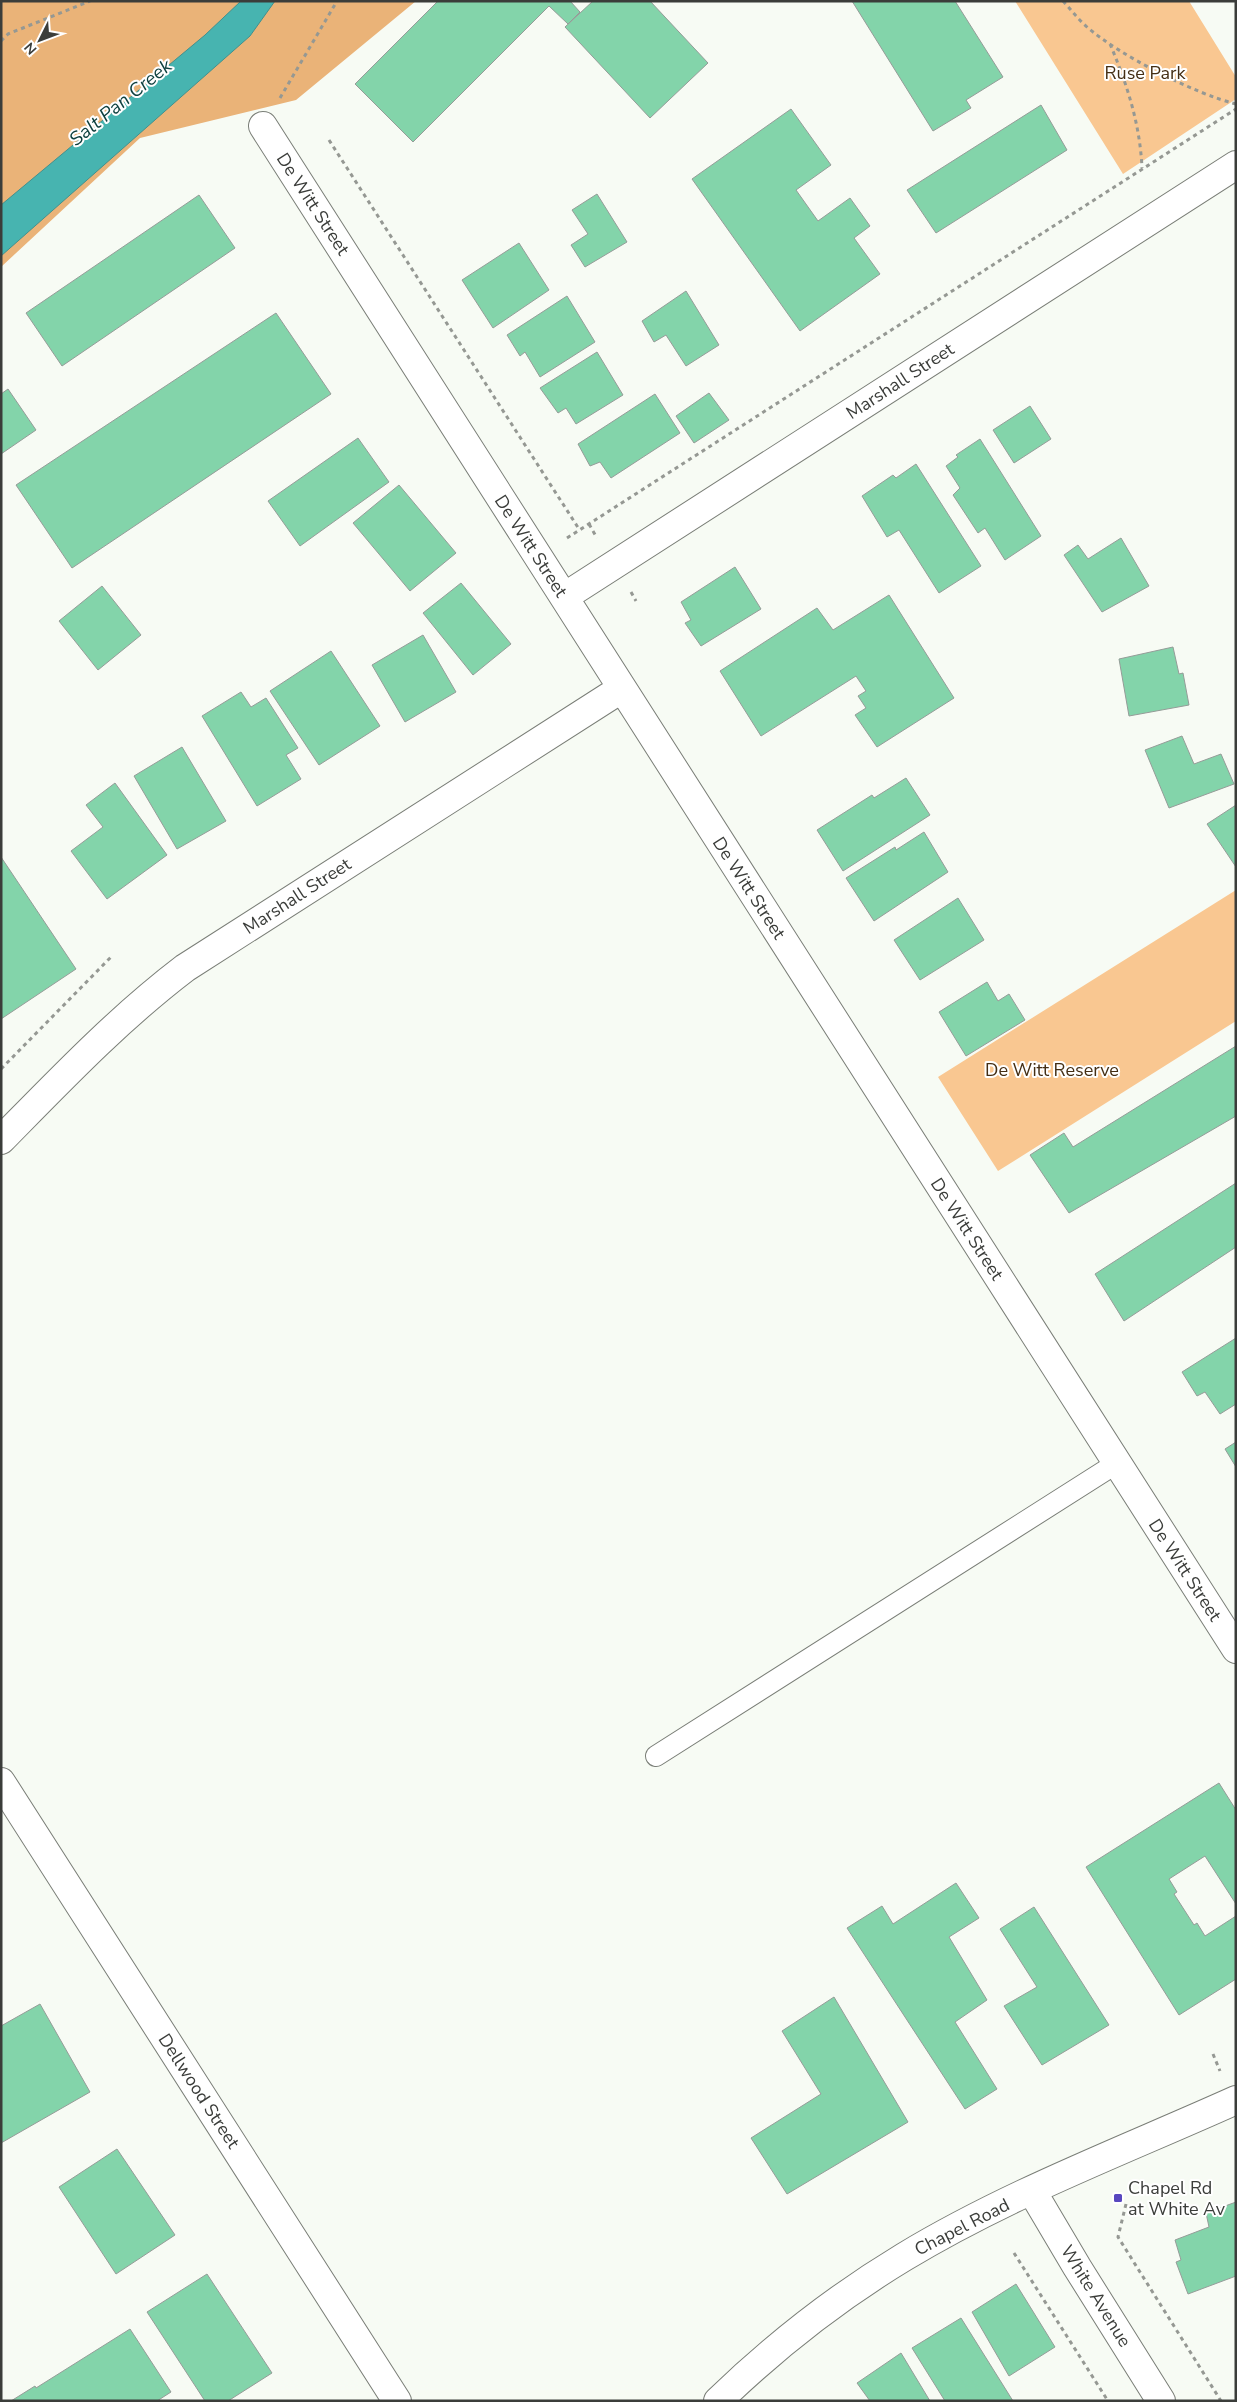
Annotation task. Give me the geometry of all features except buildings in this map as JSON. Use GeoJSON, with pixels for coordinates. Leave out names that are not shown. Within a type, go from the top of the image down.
{"type":"FeatureCollection","features":[{"type":"Feature","properties":{"kind":"street","name":"De Witt Street"},"geometry":{"type":"LineString","coordinates":[[263,126],[621,689],[1236,1648]]}},
{"type":"Feature","properties":{"kind":"street","name":"Marshall Street"},"geometry":{"type":"LineString","coordinates":[[564,597],[1236,165]]}},
{"type":"Feature","properties":{"kind":"street","name":"Marshall Street"},"geometry":{"type":"LineString","coordinates":[[1,1140],[112,1028],[146,997],[185,968],[621,689]]}},
{"type":"Feature","properties":{"kind":"street","name":"Dellwood Street"},"geometry":{"type":"LineString","coordinates":[[1,1782],[397,2401]]}},
{"type":"Feature","properties":{"kind":"street","name":"Chapel Road"},"geometry":{"type":"LineString","coordinates":[[718,2401],[783,2342],[860,2285],[941,2236],[1032,2191],[1236,2100]]}},
{"type":"Feature","properties":{"kind":"street","name":"White Avenue"},"geometry":{"type":"LineString","coordinates":[[1032,2191],[1076,2267],[1161,2401]]}},
{"type":"Feature","properties":{"kind":"lane"},"geometry":{"type":"LineString","coordinates":[[656,1756],[1117,1463]]}},
{"type":"Feature","properties":{"kind":"path"},"geometry":{"type":"LineString","coordinates":[[1,41],[8,34],[90,1]]}},
{"type":"Feature","properties":{"kind":"path"},"geometry":{"type":"LineString","coordinates":[[263,126],[337,1]]}},
{"type":"Feature","properties":{"kind":"path"},"geometry":{"type":"LineString","coordinates":[[1063,1],[1086,26],[1110,43],[1191,88],[1215,99],[1236,104]]}},
{"type":"Feature","properties":{"kind":"path"},"geometry":{"type":"LineString","coordinates":[[1110,43],[1128,91],[1137,123],[1142,169]]}},
{"type":"Feature","properties":{"kind":"path"},"geometry":{"type":"LineString","coordinates":[[567,538],[1236,109]]}},
{"type":"Feature","properties":{"kind":"path"},"geometry":{"type":"LineString","coordinates":[[329,140],[579,530]]}},
{"type":"Feature","properties":{"kind":"path"},"geometry":{"type":"LineString","coordinates":[[1,1070],[111,957]]}},
{"type":"Feature","properties":{"kind":"path"},"geometry":{"type":"LineString","coordinates":[[1126,2204],[1118,2237],[1221,2401]]}},
{"type":"Feature","properties":{"kind":"path"},"geometry":{"type":"LineString","coordinates":[[1014,2253],[1108,2401]]}},
{"type":"Feature","properties":{"kind":"green space","name":"Ruse Park"},"geometry":{"type":"Polygon","coordinates":[[[1015,1],[1189,1],[1236,77],[1236,99],[1123,174],[1015,1]]]}},
{"type":"Feature","properties":{"kind":"green space","name":"De Witt Reserve"},"geometry":{"type":"Polygon","coordinates":[[[1236,890],[1236,1021],[998,1171],[938,1077],[1236,890]]]}},
{"type":"Feature","properties":{"kind":"shaded area"},"geometry":{"type":"Polygon","coordinates":[[[1,1],[416,1],[296,100],[140,138],[1,267],[1,1]]]}},
{"type":"Feature","properties":{"kind":"water"},"geometry":{"type":"Polygon","coordinates":[[[241,1],[275,1],[250,36],[1,256],[1,205],[205,35],[241,1]]]}},
{"type":"Feature","properties":{"kind":"place","name":"Chapel Rd at White Av"},"geometry":{"type":"Point","coordinates":[1118,2198]}},
{"type":"Feature","properties":{"kind":"water label","name":"Salt Pan Creek"},"geometry":{"type":"Point","coordinates":[120,102]}}]}
